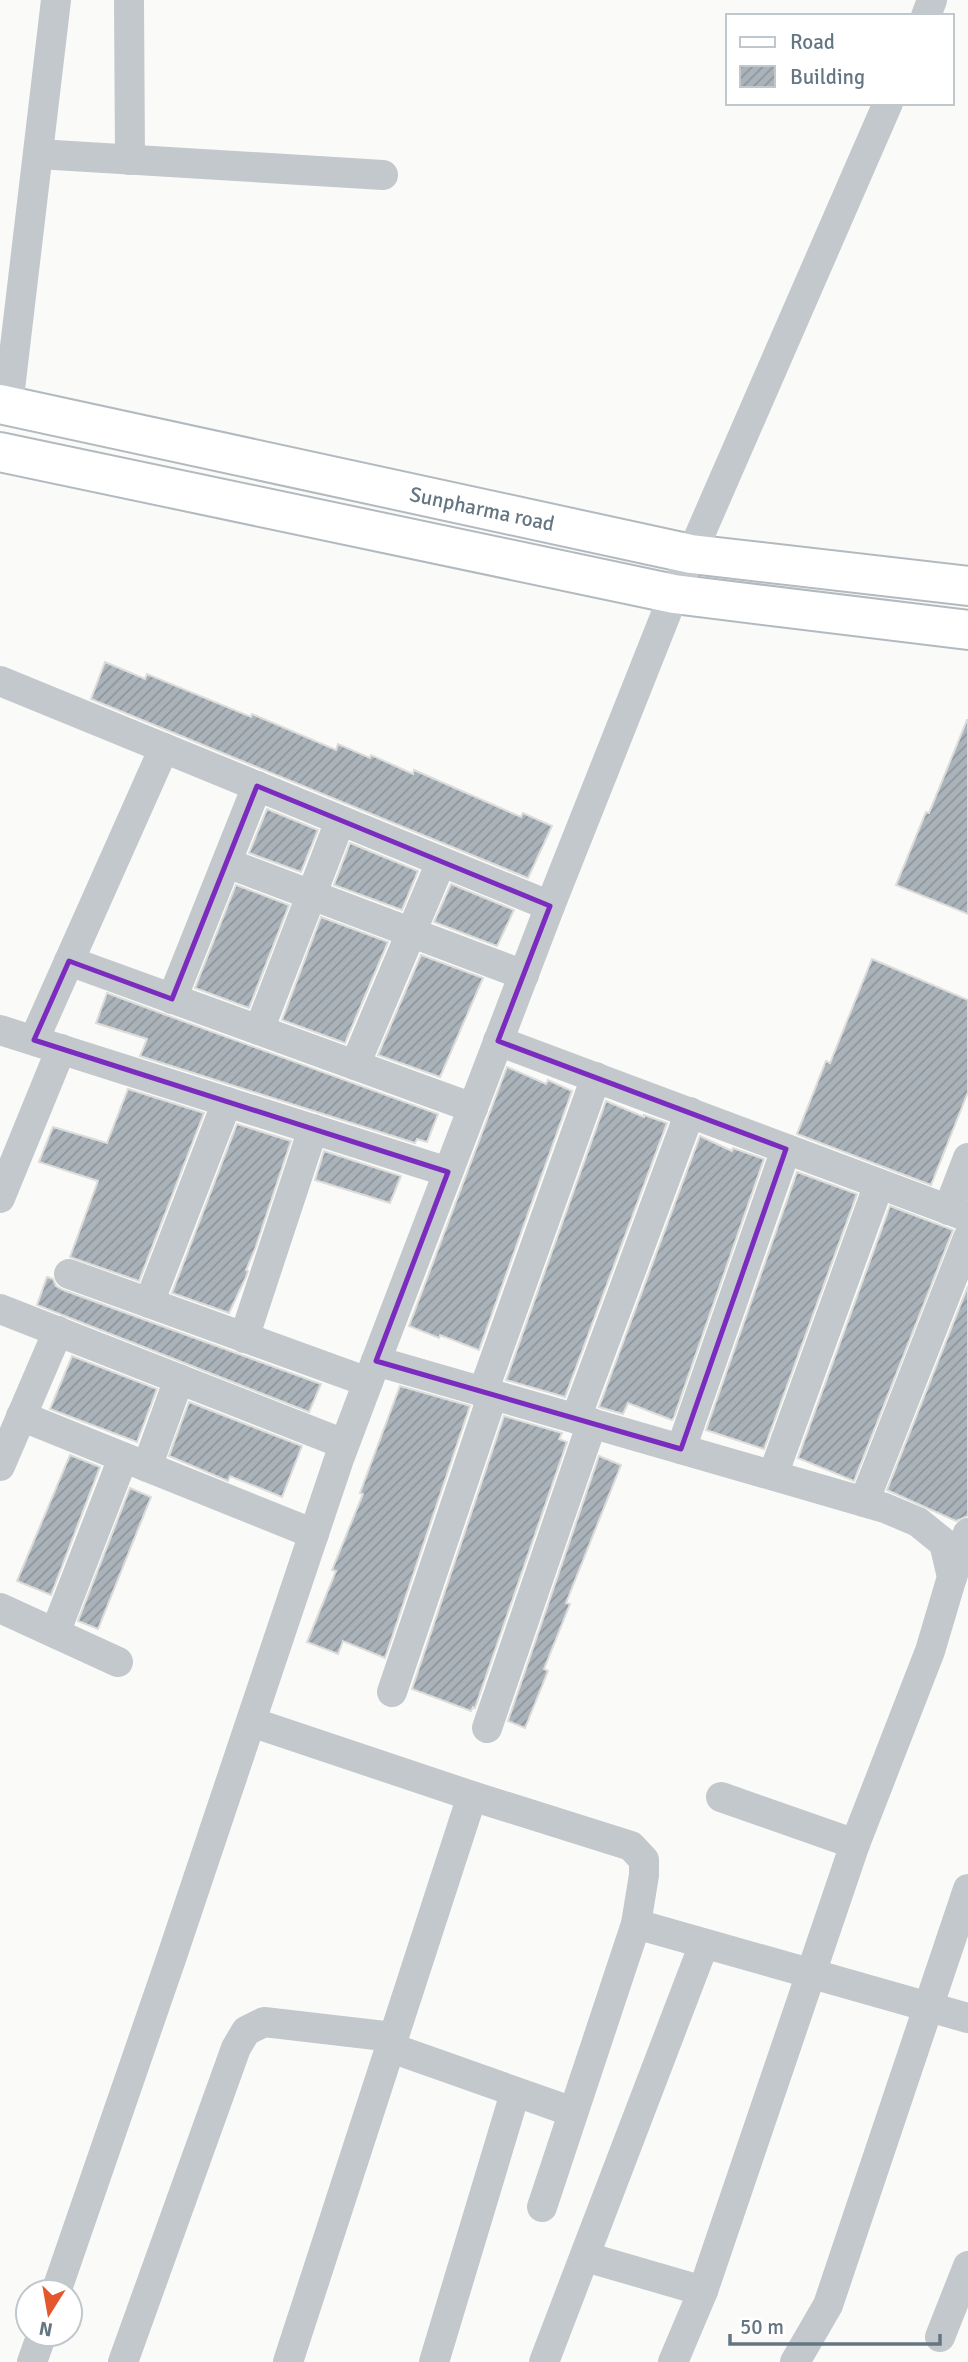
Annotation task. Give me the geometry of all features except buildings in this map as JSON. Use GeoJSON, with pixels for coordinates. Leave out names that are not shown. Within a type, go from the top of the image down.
{"type":"FeatureCollection","features":[{"type":"Feature","properties":{"kind":"street"},"geometry":{"type":"LineString","coordinates":[[4,405],[56,0]]}},
{"type":"Feature","properties":{"kind":"street"},"geometry":{"type":"LineString","coordinates":[[129,0],[130,160]]}},
{"type":"Feature","properties":{"kind":"street"},"geometry":{"type":"LineString","coordinates":[[61,2278],[344,1444],[550,906],[674,594],[887,105]]}},
{"type":"Feature","properties":{"kind":"street"},"geometry":{"type":"LineString","coordinates":[[38,154],[383,175]]}},
{"type":"Feature","properties":{"kind":"street","name":"Sunpharma road"},"geometry":{"type":"LineString","coordinates":[[4,405],[691,554],[968,586]]}},
{"type":"Feature","properties":{"kind":"street","name":"Sunpharma road"},"geometry":{"type":"LineString","coordinates":[[0,452],[674,594],[968,630]]}},
{"type":"Feature","properties":{"kind":"street"},"geometry":{"type":"LineString","coordinates":[[0,681],[550,906]]}},
{"type":"Feature","properties":{"kind":"street"},"geometry":{"type":"LineString","coordinates":[[0,1198],[47,1045],[69,961],[164,748]]}},
{"type":"Feature","properties":{"kind":"street"},"geometry":{"type":"LineString","coordinates":[[172,999],[257,786]]}},
{"type":"Feature","properties":{"kind":"street"},"geometry":{"type":"LineString","coordinates":[[259,1030],[341,821]]}},
{"type":"Feature","properties":{"kind":"street"},"geometry":{"type":"LineString","coordinates":[[355,1065],[441,862]]}},
{"type":"Feature","properties":{"kind":"street"},"geometry":{"type":"LineString","coordinates":[[227,863],[524,975]]}},
{"type":"Feature","properties":{"kind":"street"},"geometry":{"type":"LineString","coordinates":[[69,961],[473,1108]]}},
{"type":"Feature","properties":{"kind":"street"},"geometry":{"type":"LineString","coordinates":[[0,1030],[448,1172]]}},
{"type":"Feature","properties":{"kind":"street"},"geometry":{"type":"LineString","coordinates":[[499,1041],[958,1214],[968,1158]]}},
{"type":"Feature","properties":{"kind":"street"},"geometry":{"type":"LineString","coordinates":[[392,1692],[488,1393],[596,1077]]}},
{"type":"Feature","properties":{"kind":"street"},"geometry":{"type":"LineString","coordinates":[[149,1303],[227,1102]]}},
{"type":"Feature","properties":{"kind":"street"},"geometry":{"type":"LineString","coordinates":[[487,1728],[584,1421],[690,1112]]}},
{"type":"Feature","properties":{"kind":"street"},"geometry":{"type":"LineString","coordinates":[[244,1338],[313,1129]]}},
{"type":"Feature","properties":{"kind":"street"},"geometry":{"type":"LineString","coordinates":[[681,1449],[786,1149]]}},
{"type":"Feature","properties":{"kind":"street"},"geometry":{"type":"LineString","coordinates":[[773,1475],[879,1184]]}},
{"type":"Feature","properties":{"kind":"street"},"geometry":{"type":"LineString","coordinates":[[864,1502],[968,1238]]}},
{"type":"Feature","properties":{"kind":"street"},"geometry":{"type":"LineString","coordinates":[[69,1275],[244,1338],[372,1371],[488,1393],[864,1502],[918,1522],[944,1543],[952,1577]]}},
{"type":"Feature","properties":{"kind":"street"},"geometry":{"type":"LineString","coordinates":[[0,1309],[344,1444]]}},
{"type":"Feature","properties":{"kind":"street"},"geometry":{"type":"LineString","coordinates":[[0,1466],[58,1331]]}},
{"type":"Feature","properties":{"kind":"street"},"geometry":{"type":"LineString","coordinates":[[55,1633],[135,1462],[178,1378]]}},
{"type":"Feature","properties":{"kind":"street"},"geometry":{"type":"LineString","coordinates":[[21,1416],[314,1534]]}},
{"type":"Feature","properties":{"kind":"street"},"geometry":{"type":"LineString","coordinates":[[673,2362],[703,2291],[855,1844],[930,1651],[968,1532]]}},
{"type":"Feature","properties":{"kind":"street"},"geometry":{"type":"LineString","coordinates":[[0,1608],[118,1662]]}},
{"type":"Feature","properties":{"kind":"street"},"geometry":{"type":"LineString","coordinates":[[251,1722],[631,1846],[644,1860],[636,1924],[542,2207]]}},
{"type":"Feature","properties":{"kind":"street"},"geometry":{"type":"LineString","coordinates":[[288,2362],[472,1796]]}},
{"type":"Feature","properties":{"kind":"street"},"geometry":{"type":"LineString","coordinates":[[721,1797],[855,1844]]}},
{"type":"Feature","properties":{"kind":"street"},"geometry":{"type":"LineString","coordinates":[[795,2362],[828,2305],[968,1889]]}},
{"type":"Feature","properties":{"kind":"street"},"geometry":{"type":"LineString","coordinates":[[636,1924],[968,2018]]}},
{"type":"Feature","properties":{"kind":"street"},"geometry":{"type":"LineString","coordinates":[[544,2362],[704,1944]]}},
{"type":"Feature","properties":{"kind":"street"},"geometry":{"type":"LineString","coordinates":[[123,2362],[236,2048],[246,2031],[264,2022],[391,2042],[515,2093],[573,2112]]}},
{"type":"Feature","properties":{"kind":"street"},"geometry":{"type":"LineString","coordinates":[[434,2362],[515,2093]]}},
{"type":"Feature","properties":{"kind":"street"},"geometry":{"type":"LineString","coordinates":[[586,2257],[703,2291]]}},
{"type":"Feature","properties":{"kind":"street"},"geometry":{"type":"LineString","coordinates":[[940,2337],[968,2266]]}},
{"type":"Feature","properties":{"kind":"highlighted area"},"geometry":{"type":"Polygon","coordinates":[[[257,786],[550,906],[498,1041],[786,1149],[681,1449],[376,1361],[448,1172],[34,1040],[69,961],[172,999],[257,786]]]}}]}
